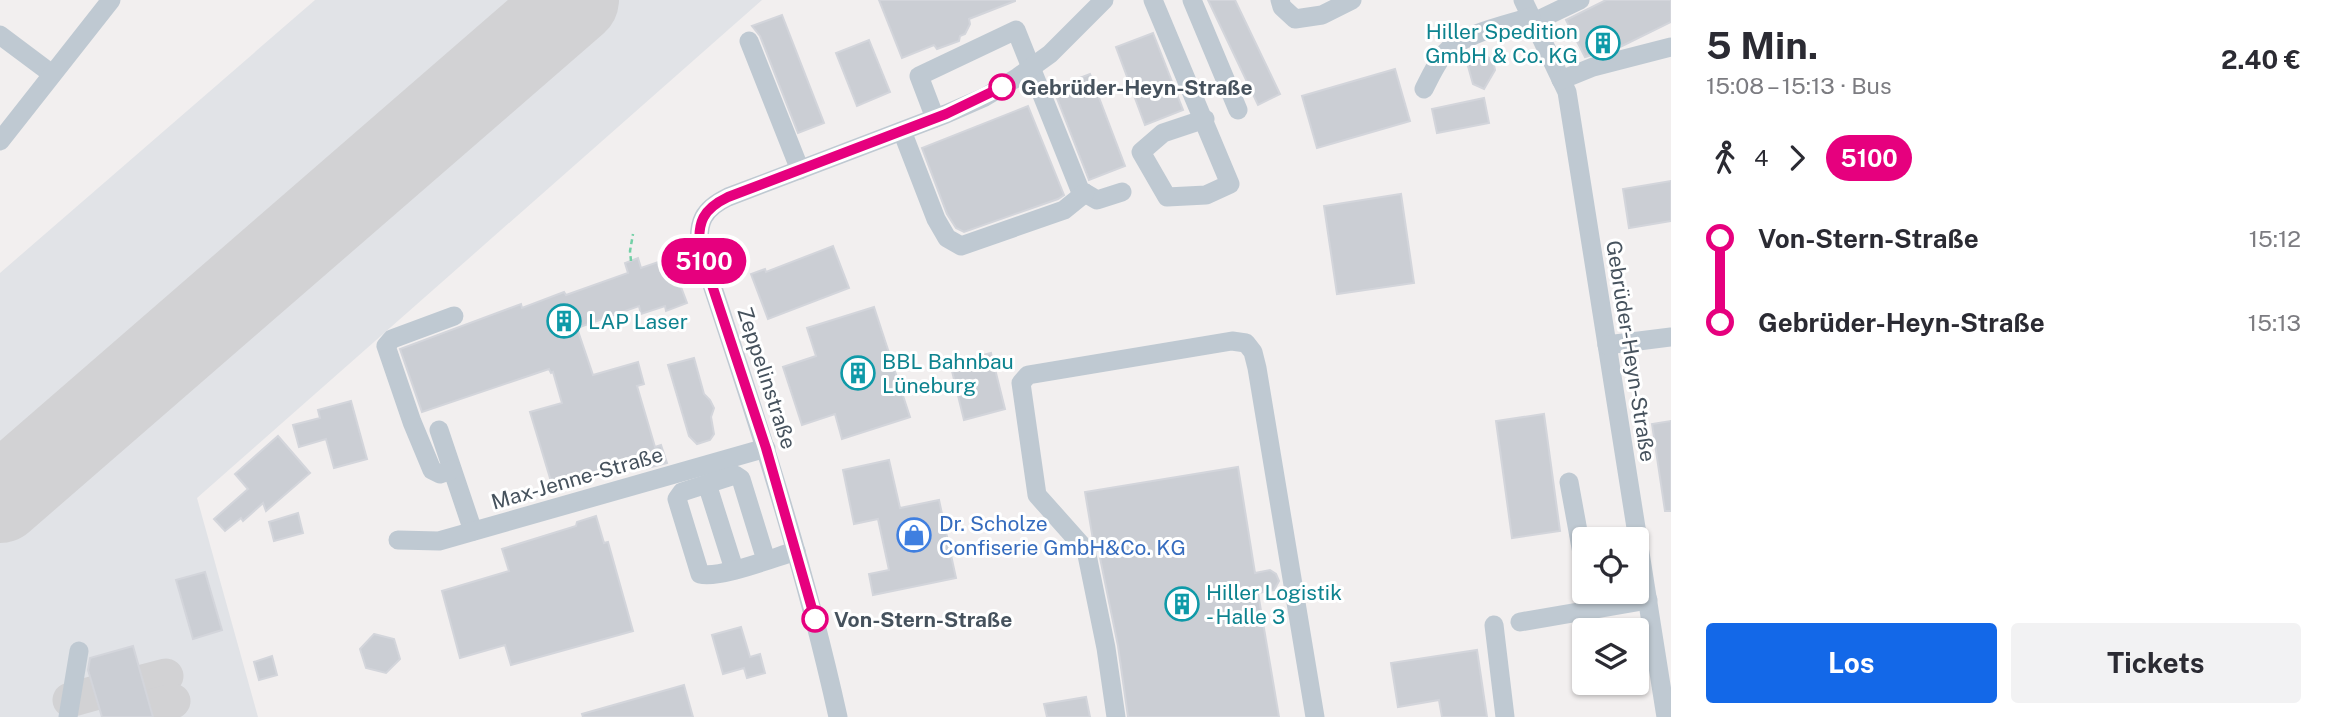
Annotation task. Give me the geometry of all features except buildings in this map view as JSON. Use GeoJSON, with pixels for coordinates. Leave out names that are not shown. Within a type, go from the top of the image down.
{"type":"FeatureCollection","features":[{"type":"Feature","properties":{"kind":"street"},"geometry":{"type":"LineString","coordinates":[[0,141],[111,0]]}},
{"type":"Feature","properties":{"kind":"street"},"geometry":{"type":"LineString","coordinates":[[1153,0],[1205,119],[1230,184],[1206,195],[1167,197],[1141,152],[1163,134],[1205,119]]}},
{"type":"Feature","properties":{"kind":"street"},"geometry":{"type":"LineString","coordinates":[[1192,0],[1237,110]]}},
{"type":"Feature","properties":{"kind":"street"},"geometry":{"type":"LineString","coordinates":[[1279,0],[1282,7],[1295,19],[1319,7],[1352,0]]}},
{"type":"Feature","properties":{"kind":"street"},"geometry":{"type":"LineString","coordinates":[[1424,89],[1451,47],[1530,9],[1580,0]]}},
{"type":"Feature","properties":{"kind":"street","name":"Zeppelinstraße"},"geometry":{"type":"LineString","coordinates":[[838,717],[827,663],[766,448],[700,249],[698,232],[702,218],[712,205],[985,97],[1031,68],[1078,28],[1098,2]]}},
{"type":"Feature","properties":{"kind":"street","name":"Gebrüder-Heyn-Straße"},"geometry":{"type":"LineString","coordinates":[[1530,9],[1567,92],[1636,527]]}},
{"type":"Feature","properties":{"kind":"street"},"geometry":{"type":"LineString","coordinates":[[935,118],[919,76],[1016,30],[1080,190],[1097,200],[1122,192]]}},
{"type":"Feature","properties":{"kind":"street"},"geometry":{"type":"LineString","coordinates":[[0,35],[52,74]]}},
{"type":"Feature","properties":{"kind":"street"},"geometry":{"type":"LineString","coordinates":[[749,41],[800,170]]}},
{"type":"Feature","properties":{"kind":"street"},"geometry":{"type":"LineString","coordinates":[[1561,80],[1593,67],[1671,47]]}},
{"type":"Feature","properties":{"kind":"street"},"geometry":{"type":"LineString","coordinates":[[902,131],[936,219],[947,238],[961,246],[1064,211],[1085,193]]}},
{"type":"Feature","properties":{"kind":"street"},"geometry":{"type":"LineString","coordinates":[[452,470],[440,474],[432,470],[386,346],[393,339],[454,316]]}},
{"type":"Feature","properties":{"kind":"street"},"geometry":{"type":"LineString","coordinates":[[1607,345],[1671,337]]}},
{"type":"Feature","properties":{"kind":"street"},"geometry":{"type":"LineString","coordinates":[[1116,717],[1106,648],[1086,550],[1037,495],[1021,383],[1028,375],[1232,341],[1246,343],[1253,352],[1257,368],[1315,717]]}},
{"type":"Feature","properties":{"kind":"street"},"geometry":{"type":"LineString","coordinates":[[439,430],[473,531]]}},
{"type":"Feature","properties":{"kind":"street","name":"Max-Jenne-Straße"},"geometry":{"type":"LineString","coordinates":[[398,540],[439,541],[766,448]]}},
{"type":"Feature","properties":{"kind":"street"},"geometry":{"type":"LineString","coordinates":[[766,560],[741,479],[735,475],[681,492],[677,499],[701,574],[710,576],[766,560],[796,551]]}},
{"type":"Feature","properties":{"kind":"street"},"geometry":{"type":"LineString","coordinates":[[1569,482],[1577,527]]}},
{"type":"Feature","properties":{"kind":"street"},"geometry":{"type":"LineString","coordinates":[[707,484],[734,569]]}},
{"type":"Feature","properties":{"kind":"street"},"geometry":{"type":"LineString","coordinates":[[1520,622],[1580,604]]}},
{"type":"Feature","properties":{"kind":"street","name":"Gebrüder-Heyn-Straße"},"geometry":{"type":"LineString","coordinates":[[1649,604],[1666,717]]}},
{"type":"Feature","properties":{"kind":"street"},"geometry":{"type":"LineString","coordinates":[[1494,625],[1505,717]]}},
{"type":"Feature","properties":{"kind":"street"},"geometry":{"type":"LineString","coordinates":[[68,717],[79,650]]}},
{"type":"Feature","properties":{"kind":"path"},"geometry":{"type":"LineString","coordinates":[[631,261],[629,251],[633,234]]}},
{"type":"Feature","properties":{"kind":"shaded area"},"geometry":{"type":"Polygon","coordinates":[[[315,0],[762,0],[197,498],[258,717],[0,717],[0,273],[315,0]]]}},
{"type":"Feature","properties":{"kind":"taxiway"},"geometry":{"type":"LineString","coordinates":[[143,682],[166,676]]}},
{"type":"Feature","properties":{"kind":"taxiway"},"geometry":{"type":"LineString","coordinates":[[70,700],[95,693]]}},
{"type":"Feature","properties":{"kind":"taxiway"},"geometry":{"type":"LineString","coordinates":[[150,707],[173,701]]}},
{"type":"Feature","properties":{"kind":"runway"},"geometry":{"type":"LineString","coordinates":[[0,499],[575,0]]}},
{"type":"Feature","properties":{"kind":"bus line","name":"5100"},"geometry":{"type":"LineString","coordinates":[[815,619],[766,448],[700,249],[698,232],[702,218],[712,205],[728,197],[946,114],[1002,87]]}},
{"type":"Feature","properties":{"kind":"place","name":"Hiller Spedition GmbH & Co. KG"},"geometry":{"type":"Point","coordinates":[1603,43]}},
{"type":"Feature","properties":{"kind":"place","name":"Gebrüder-Heyn-Straße"},"geometry":{"type":"Point","coordinates":[1002,87]}},
{"type":"Feature","properties":{"kind":"place","name":"LAP Laser"},"geometry":{"type":"Point","coordinates":[564,321]}},
{"type":"Feature","properties":{"kind":"place","name":"BBL Bahnbau Lüneburg"},"geometry":{"type":"Point","coordinates":[858,373]}},
{"type":"Feature","properties":{"kind":"place","name":"Dr. Scholze Confiserie GmbH&Co. KG"},"geometry":{"type":"Point","coordinates":[914,535]}},
{"type":"Feature","properties":{"kind":"place","name":"Hiller Logistik - Halle 3"},"geometry":{"type":"Point","coordinates":[1182,604]}},
{"type":"Feature","properties":{"kind":"place","name":"Von-Stern-Straße"},"geometry":{"type":"Point","coordinates":[815,619]}}]}
